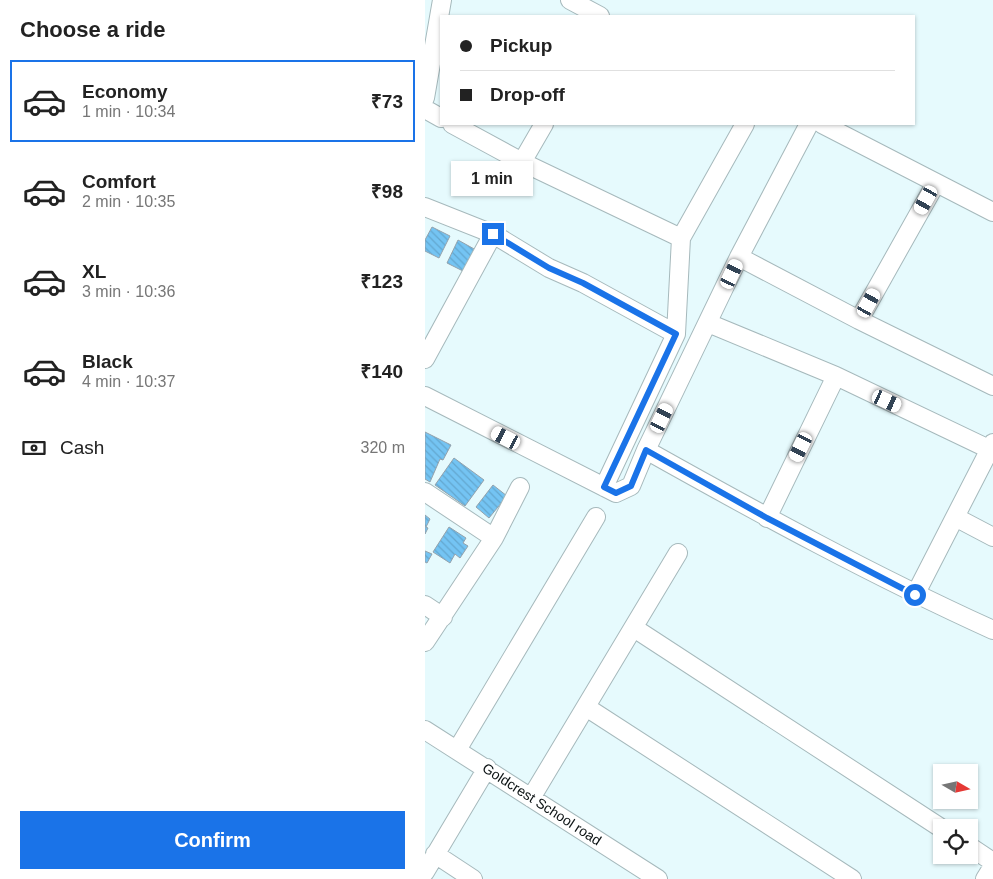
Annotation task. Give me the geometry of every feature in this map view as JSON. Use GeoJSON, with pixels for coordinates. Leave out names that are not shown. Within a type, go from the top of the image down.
{"type":"FeatureCollection","features":[{"type":"Feature","properties":{"kind":"street"},"geometry":{"type":"LineString","coordinates":[[425,98],[442,0]]}},
{"type":"Feature","properties":{"kind":"street"},"geometry":{"type":"LineString","coordinates":[[570,0],[598,15]]}},
{"type":"Feature","properties":{"kind":"street"},"geometry":{"type":"LineString","coordinates":[[425,109],[440,117]]}},
{"type":"Feature","properties":{"kind":"street"},"geometry":{"type":"LineString","coordinates":[[454,125],[522,162],[681,238]]}},
{"type":"Feature","properties":{"kind":"street"},"geometry":{"type":"LineString","coordinates":[[522,162],[543,125]]}},
{"type":"Feature","properties":{"kind":"street"},"geometry":{"type":"LineString","coordinates":[[604,487],[676,334],[681,238],[744,125]]}},
{"type":"Feature","properties":{"kind":"street"},"geometry":{"type":"LineString","coordinates":[[425,396],[616,493],[631,486],[646,450],[739,257],[808,125]]}},
{"type":"Feature","properties":{"kind":"street"},"geometry":{"type":"LineString","coordinates":[[824,125],[993,212]]}},
{"type":"Feature","properties":{"kind":"street"},"geometry":{"type":"LineString","coordinates":[[859,320],[936,183]]}},
{"type":"Feature","properties":{"kind":"street"},"geometry":{"type":"LineString","coordinates":[[425,207],[493,234],[549,268],[583,283],[676,334]]}},
{"type":"Feature","properties":{"kind":"street"},"geometry":{"type":"LineString","coordinates":[[425,359],[493,234]]}},
{"type":"Feature","properties":{"kind":"street"},"geometry":{"type":"LineString","coordinates":[[739,257],[859,320],[993,386]]}},
{"type":"Feature","properties":{"kind":"street"},"geometry":{"type":"LineString","coordinates":[[708,323],[836,376],[992,448],[915,595]]}},
{"type":"Feature","properties":{"kind":"street"},"geometry":{"type":"LineString","coordinates":[[767,518],[836,376]]}},
{"type":"Feature","properties":{"kind":"street"},"geometry":{"type":"LineString","coordinates":[[646,450],[767,518],[915,595],[993,630]]}},
{"type":"Feature","properties":{"kind":"street"},"geometry":{"type":"LineString","coordinates":[[425,642],[495,538],[520,487]]}},
{"type":"Feature","properties":{"kind":"street"},"geometry":{"type":"LineString","coordinates":[[425,492],[495,538]]}},
{"type":"Feature","properties":{"kind":"street"},"geometry":{"type":"LineString","coordinates":[[457,750],[596,517]]}},
{"type":"Feature","properties":{"kind":"street"},"geometry":{"type":"LineString","coordinates":[[955,517],[993,537]]}},
{"type":"Feature","properties":{"kind":"street"},"geometry":{"type":"LineString","coordinates":[[531,798],[678,553]]}},
{"type":"Feature","properties":{"kind":"street"},"geometry":{"type":"LineString","coordinates":[[425,606],[443,617]]}},
{"type":"Feature","properties":{"kind":"street"},"geometry":{"type":"LineString","coordinates":[[633,628],[933,823]]}},
{"type":"Feature","properties":{"kind":"street"},"geometry":{"type":"LineString","coordinates":[[586,707],[852,879]]}},
{"type":"Feature","properties":{"kind":"street","name":"Goldcrest School road"},"geometry":{"type":"LineString","coordinates":[[425,730],[659,879]]}},
{"type":"Feature","properties":{"kind":"street"},"geometry":{"type":"LineString","coordinates":[[425,872],[487,768]]}},
{"type":"Feature","properties":{"kind":"street"},"geometry":{"type":"LineString","coordinates":[[978,852],[993,862]]}},
{"type":"Feature","properties":{"kind":"street"},"geometry":{"type":"LineString","coordinates":[[435,854],[473,879]]}},
{"type":"Feature","properties":{"kind":"street"},"geometry":{"type":"LineString","coordinates":[[985,879],[993,866]]}},
{"type":"Feature","properties":{"kind":"building"},"geometry":{"type":"Polygon","coordinates":[[[432,227],[450,236],[439,258],[425,251],[425,240],[432,227]]]}},
{"type":"Feature","properties":{"kind":"building"},"geometry":{"type":"Polygon","coordinates":[[[458,240],[476,250],[465,272],[447,263],[458,240]]]}},
{"type":"Feature","properties":{"kind":"building"},"geometry":{"type":"Polygon","coordinates":[[[425,432],[451,445],[443,460],[440,459],[430,482],[425,479],[425,432]]]}},
{"type":"Feature","properties":{"kind":"building"},"geometry":{"type":"Polygon","coordinates":[[[454,458],[484,480],[465,506],[435,485],[454,458]]]}},
{"type":"Feature","properties":{"kind":"building"},"geometry":{"type":"Polygon","coordinates":[[[493,485],[507,496],[489,518],[476,507],[493,485]]]}},
{"type":"Feature","properties":{"kind":"building"},"geometry":{"type":"Polygon","coordinates":[[[425,515],[430,519],[425,534],[425,515]]]}},
{"type":"Feature","properties":{"kind":"building"},"geometry":{"type":"Polygon","coordinates":[[[449,527],[466,538],[463,543],[468,546],[460,558],[455,554],[450,563],[433,552],[449,527]]]}},
{"type":"Feature","properties":{"kind":"building"},"geometry":{"type":"Polygon","coordinates":[[[425,551],[432,554],[427,563],[425,562],[425,551]]]}},
{"type":"Feature","properties":{"kind":"route"},"geometry":{"type":"LineString","coordinates":[[493,234],[549,268],[583,283],[676,334],[604,487],[616,493],[631,486],[646,450],[767,518],[915,595]]}}]}
